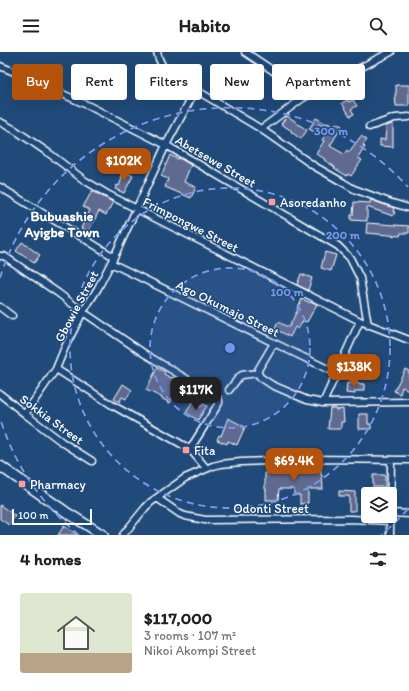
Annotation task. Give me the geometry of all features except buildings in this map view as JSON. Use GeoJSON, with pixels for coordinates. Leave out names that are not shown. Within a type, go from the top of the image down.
{"type":"FeatureCollection","features":[{"type":"Feature","properties":{"kind":"street"},"geometry":{"type":"LineString","coordinates":[[157,52],[161,64]]}},
{"type":"Feature","properties":{"kind":"street"},"geometry":{"type":"LineString","coordinates":[[245,52],[272,70]]}},
{"type":"Feature","properties":{"kind":"street"},"geometry":{"type":"LineString","coordinates":[[361,64],[376,55],[391,52]]}},
{"type":"Feature","properties":{"kind":"street","name":"Abetsewe Street"},"geometry":{"type":"LineString","coordinates":[[0,66],[87,105],[166,145],[338,246],[350,258],[360,278],[368,325]]}},
{"type":"Feature","properties":{"kind":"street"},"geometry":{"type":"LineString","coordinates":[[202,95],[261,129],[314,166],[354,188],[409,208]]}},
{"type":"Feature","properties":{"kind":"street","name":"Gbowie Street"},"geometry":{"type":"LineString","coordinates":[[24,414],[56,369],[65,347],[83,312],[113,260],[166,145],[190,100]]}},
{"type":"Feature","properties":{"kind":"street"},"geometry":{"type":"LineString","coordinates":[[261,129],[300,100]]}},
{"type":"Feature","properties":{"kind":"street"},"geometry":{"type":"LineString","coordinates":[[369,127],[394,118],[409,117]]}},
{"type":"Feature","properties":{"kind":"street","name":"Frimpongwe Street"},"geometry":{"type":"LineString","coordinates":[[0,122],[15,130],[84,180],[109,195],[368,325]]}},
{"type":"Feature","properties":{"kind":"street","name":"Ago Okumajo Street"},"geometry":{"type":"LineString","coordinates":[[0,187],[113,260],[274,343],[336,373]]}},
{"type":"Feature","properties":{"kind":"street"},"geometry":{"type":"LineString","coordinates":[[0,256],[4,256],[145,354],[217,397],[219,403],[190,449]]}},
{"type":"Feature","properties":{"kind":"street"},"geometry":{"type":"LineString","coordinates":[[0,307],[12,316]]}},
{"type":"Feature","properties":{"kind":"street"},"geometry":{"type":"LineString","coordinates":[[323,403],[360,321]]}},
{"type":"Feature","properties":{"kind":"street"},"geometry":{"type":"LineString","coordinates":[[368,325],[409,340]]}},
{"type":"Feature","properties":{"kind":"street"},"geometry":{"type":"LineString","coordinates":[[274,343],[258,370],[260,377],[272,385],[307,400],[323,403],[409,402]]}},
{"type":"Feature","properties":{"kind":"street"},"geometry":{"type":"LineString","coordinates":[[56,369],[112,405],[190,449],[206,468]]}},
{"type":"Feature","properties":{"kind":"street"},"geometry":{"type":"LineString","coordinates":[[229,390],[242,375],[258,373]]}},
{"type":"Feature","properties":{"kind":"street","name":"Sokkia Street"},"geometry":{"type":"LineString","coordinates":[[0,394],[62,442],[92,461]]}},
{"type":"Feature","properties":{"kind":"street"},"geometry":{"type":"LineString","coordinates":[[123,535],[145,508],[157,498],[185,478],[206,468],[220,464],[311,459],[409,460]]}},
{"type":"Feature","properties":{"kind":"street"},"geometry":{"type":"LineString","coordinates":[[391,460],[391,487]]}},
{"type":"Feature","properties":{"kind":"street"},"geometry":{"type":"LineString","coordinates":[[0,466],[66,512],[103,535]]}},
{"type":"Feature","properties":{"kind":"street","name":"Odonti Street"},"geometry":{"type":"LineString","coordinates":[[157,498],[180,514],[205,520],[361,520]]}},
{"type":"Feature","properties":{"kind":"street"},"geometry":{"type":"LineString","coordinates":[[397,513],[409,514]]}},
{"type":"Feature","properties":{"kind":"street"},"geometry":{"type":"LineString","coordinates":[[390,535],[391,523]]}},
{"type":"Feature","properties":{"kind":"place","name":"Asoredanho"},"geometry":{"type":"Point","coordinates":[272,202]}},
{"type":"Feature","properties":{"kind":"place","name":"Fita"},"geometry":{"type":"Point","coordinates":[186,450]}},
{"type":"Feature","properties":{"kind":"place","name":"Pharmacy"},"geometry":{"type":"Point","coordinates":[22,484]}},
{"type":"Feature","properties":{"kind":"district","name":"Bubuashie Ayigbe Town"},"geometry":{"type":"Point","coordinates":[62,224]}}]}
